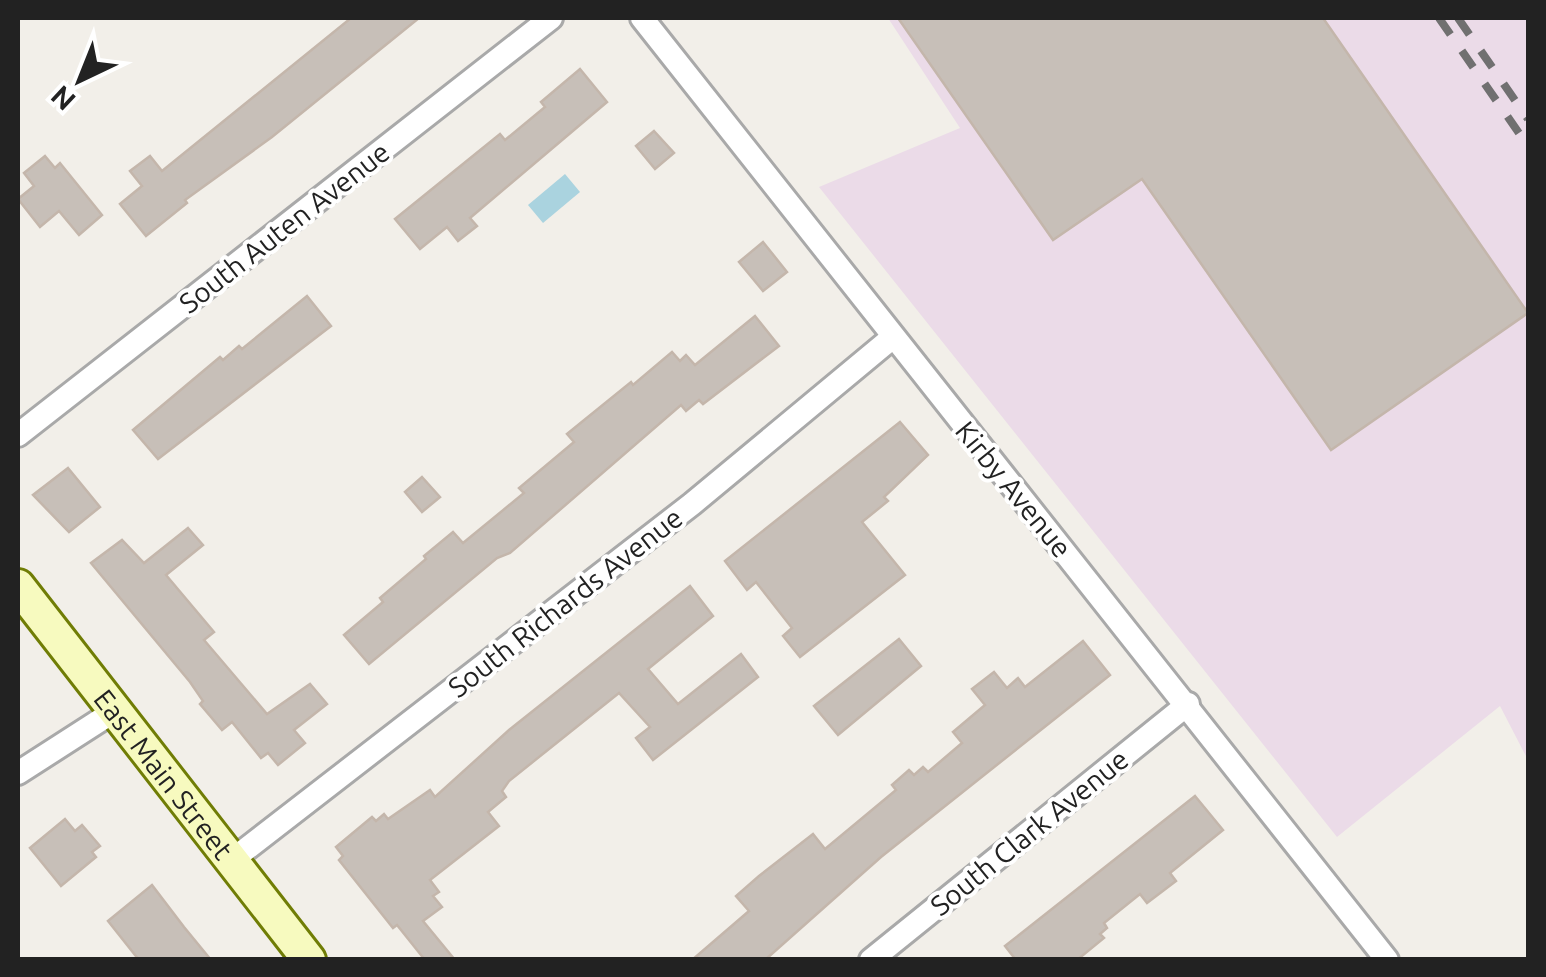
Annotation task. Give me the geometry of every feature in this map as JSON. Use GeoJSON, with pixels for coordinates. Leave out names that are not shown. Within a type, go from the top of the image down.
{"type":"FeatureCollection","features":[{"type":"Feature","properties":{"kind":"street","name":"South Auten Avenue"},"geometry":{"type":"LineString","coordinates":[[18,436],[551,18]]}},
{"type":"Feature","properties":{"kind":"street","name":"Kirby Avenue"},"geometry":{"type":"LineString","coordinates":[[642,18],[1387,960]]}},
{"type":"Feature","properties":{"kind":"street","name":"South Richards Avenue"},"geometry":{"type":"LineString","coordinates":[[232,860],[692,504],[892,337]]}},
{"type":"Feature","properties":{"kind":"street","name":"East Main Street"},"geometry":{"type":"LineString","coordinates":[[18,586],[310,960]]}},
{"type":"Feature","properties":{"kind":"street","name":"South Clark Avenue"},"geometry":{"type":"LineString","coordinates":[[871,960],[1188,704]]}},
{"type":"Feature","properties":{"kind":"street"},"geometry":{"type":"LineString","coordinates":[[18,773],[116,710]]}},
{"type":"Feature","properties":{"kind":"shaded area"},"geometry":{"type":"Polygon","coordinates":[[[888,18],[1528,18],[1528,760],[1500,706],[1337,837],[819,187],[960,128],[888,18]]]}},
{"type":"Feature","properties":{"kind":"water"},"geometry":{"type":"Polygon","coordinates":[[[565,174],[580,192],[543,223],[528,205],[565,174]]]}},
{"type":"Feature","properties":{"kind":"building"},"geometry":{"type":"Polygon","coordinates":[[[351,18],[419,18],[272,137],[185,200],[187,203],[146,236],[120,204],[142,186],[130,171],[150,156],[162,171],[351,18]]]}},
{"type":"Feature","properties":{"kind":"building"},"geometry":{"type":"Polygon","coordinates":[[[898,18],[1323,18],[1528,313],[1331,450],[1142,179],[1053,240],[898,18]]]}},
{"type":"Feature","properties":{"kind":"building"},"geometry":{"type":"Polygon","coordinates":[[[580,69],[607,102],[470,218],[477,226],[458,241],[447,227],[420,249],[395,219],[500,134],[505,140],[545,107],[541,102],[580,69]]]}},
{"type":"Feature","properties":{"kind":"building"},"geometry":{"type":"Polygon","coordinates":[[[654,131],[674,153],[655,169],[636,146],[654,131]]]}},
{"type":"Feature","properties":{"kind":"building"},"geometry":{"type":"Polygon","coordinates":[[[45,156],[55,168],[60,163],[102,215],[79,235],[59,211],[40,227],[18,199],[34,186],[24,173],[45,156]]]}},
{"type":"Feature","properties":{"kind":"building"},"geometry":{"type":"Polygon","coordinates":[[[763,242],[787,272],[763,291],[739,262],[763,242]]]}},
{"type":"Feature","properties":{"kind":"building"},"geometry":{"type":"Polygon","coordinates":[[[307,296],[331,326],[158,459],[133,430],[220,357],[223,360],[239,346],[242,349],[307,296]]]}},
{"type":"Feature","properties":{"kind":"building"},"geometry":{"type":"Polygon","coordinates":[[[755,316],[779,346],[703,404],[699,400],[686,411],[681,405],[510,553],[497,558],[369,664],[344,635],[453,532],[463,543],[524,493],[519,488],[574,442],[567,434],[631,382],[633,385],[672,352],[680,361],[686,355],[695,365],[755,316]]]}},
{"type":"Feature","properties":{"kind":"building"},"geometry":{"type":"Polygon","coordinates":[[[900,422],[928,455],[884,497],[888,501],[862,522],[905,575],[800,657],[783,636],[792,628],[756,582],[747,590],[725,561],[900,422]]]}},
{"type":"Feature","properties":{"kind":"building"},"geometry":{"type":"Polygon","coordinates":[[[68,468],[100,507],[69,532],[33,495],[68,468]]]}},
{"type":"Feature","properties":{"kind":"building"},"geometry":{"type":"Polygon","coordinates":[[[422,477],[440,497],[422,512],[405,492],[422,477]]]}},
{"type":"Feature","properties":{"kind":"building"},"geometry":{"type":"Polygon","coordinates":[[[188,528],[203,545],[166,575],[214,632],[204,640],[267,714],[310,684],[327,704],[294,730],[305,743],[278,765],[268,753],[261,758],[232,722],[222,730],[200,704],[203,701],[190,682],[91,563],[122,540],[144,563],[188,528]]]}},
{"type":"Feature","properties":{"kind":"building"},"geometry":{"type":"Polygon","coordinates":[[[690,586],[713,616],[648,669],[678,704],[741,654],[758,677],[653,760],[636,738],[650,727],[619,693],[509,781],[502,791],[506,797],[488,812],[499,826],[430,880],[439,892],[433,896],[442,907],[423,921],[455,960],[425,960],[397,925],[393,928],[339,860],[343,856],[336,847],[372,817],[376,821],[384,814],[388,819],[430,790],[435,797],[509,730],[690,586]]]}},
{"type":"Feature","properties":{"kind":"building"},"geometry":{"type":"Polygon","coordinates":[[[899,639],[921,666],[838,735],[814,706],[899,639]]]}},
{"type":"Feature","properties":{"kind":"building"},"geometry":{"type":"Polygon","coordinates":[[[1083,641],[1110,675],[881,857],[765,960],[692,960],[749,911],[736,896],[759,876],[813,834],[825,849],[896,790],[892,785],[909,770],[914,775],[923,767],[928,772],[962,743],[953,732],[985,705],[972,689],[994,672],[1007,688],[1018,678],[1025,687],[1083,641]]]}},
{"type":"Feature","properties":{"kind":"building"},"geometry":{"type":"Polygon","coordinates":[[[1195,796],[1223,830],[1170,873],[1176,881],[1147,903],[1140,894],[1104,923],[1107,928],[1100,934],[1104,938],[1077,960],[1016,960],[1005,946],[1195,796]]]}},
{"type":"Feature","properties":{"kind":"building"},"geometry":{"type":"Polygon","coordinates":[[[65,819],[75,831],[82,825],[100,846],[92,852],[96,857],[61,886],[30,848],[65,819]]]}},
{"type":"Feature","properties":{"kind":"building"},"geometry":{"type":"Polygon","coordinates":[[[152,885],[211,960],[139,960],[108,921],[152,885]]]}},
{"type":"Feature","properties":{"kind":"railway"},"geometry":{"type":"LineString","coordinates":[[1439,18],[1528,146]]}},
{"type":"Feature","properties":{"kind":"railway"},"geometry":{"type":"LineString","coordinates":[[1458,18],[1528,119]]}}]}
